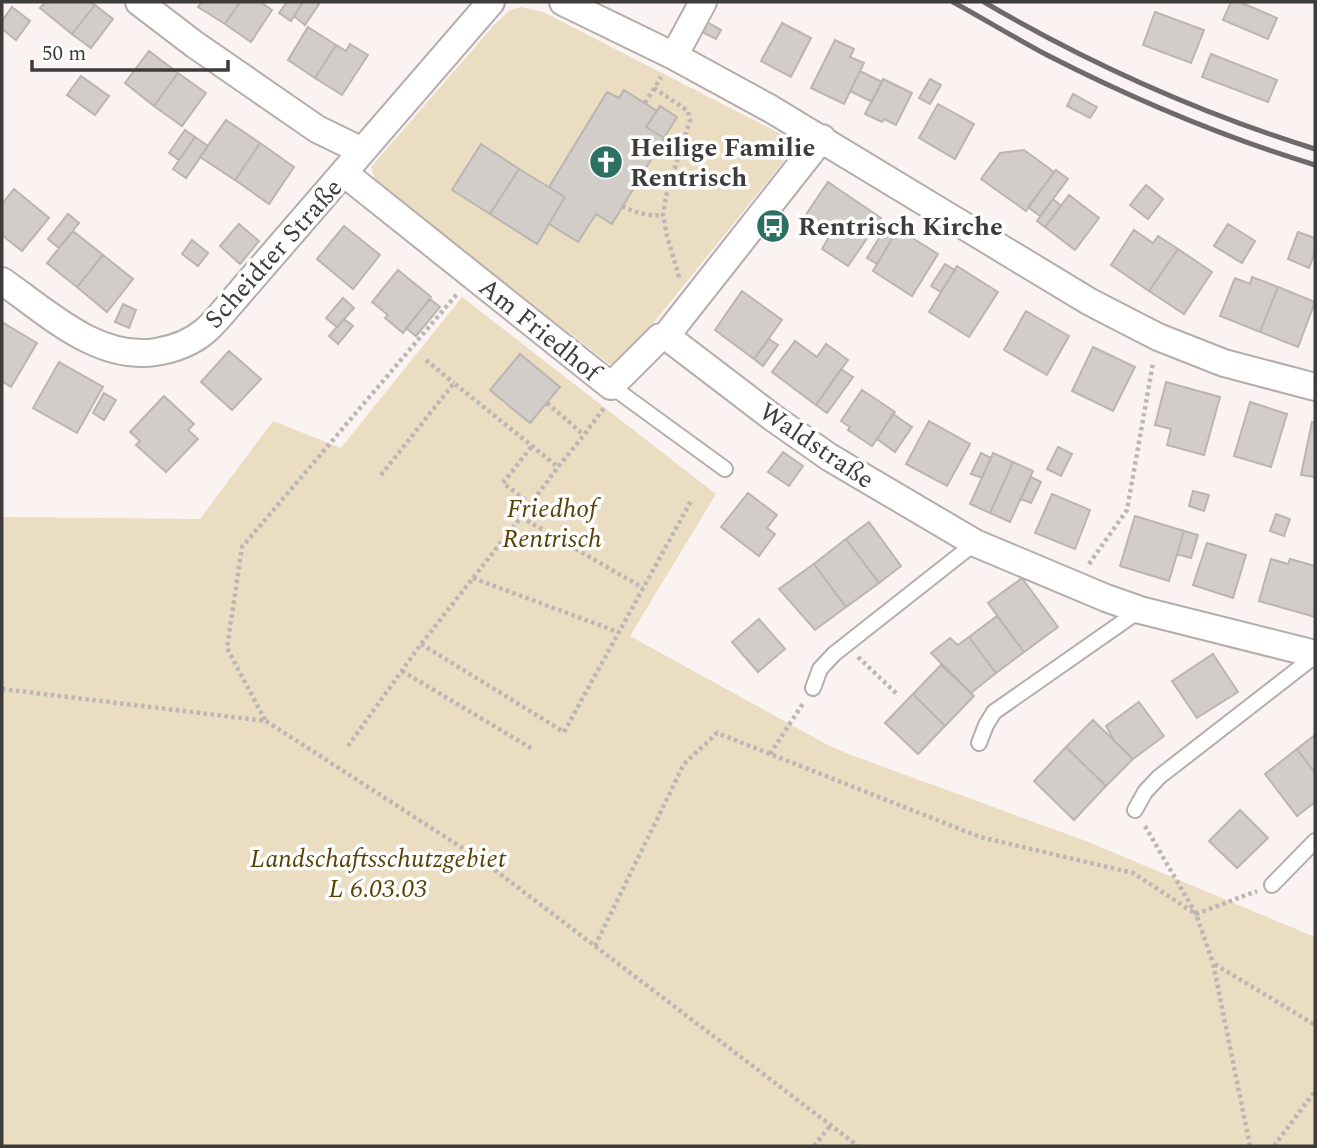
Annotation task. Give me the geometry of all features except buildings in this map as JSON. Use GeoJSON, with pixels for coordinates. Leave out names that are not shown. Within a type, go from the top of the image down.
{"type":"FeatureCollection","features":[{"type":"Feature","properties":{"kind":"street"},"geometry":{"type":"LineString","coordinates":[[139,2],[194,44],[317,129],[362,151]]}},
{"type":"Feature","properties":{"kind":"street","name":"Scheidter Straße"},"geometry":{"type":"LineString","coordinates":[[2,281],[94,344],[119,352],[144,354],[167,351],[184,345],[204,332],[224,312],[491,2]]}},
{"type":"Feature","properties":{"kind":"street"},"geometry":{"type":"LineString","coordinates":[[563,2],[674,56],[822,138],[1090,302],[1158,337],[1224,363],[1315,387]]}},
{"type":"Feature","properties":{"kind":"street"},"geometry":{"type":"LineString","coordinates":[[674,56],[703,2]]}},
{"type":"Feature","properties":{"kind":"street","name":"Am Friedhof"},"geometry":{"type":"LineString","coordinates":[[344,173],[614,388],[660,337],[666,336],[822,138]]}},
{"type":"Feature","properties":{"kind":"street","name":"Waldstraße"},"geometry":{"type":"LineString","coordinates":[[666,336],[829,457],[975,543],[1140,610],[1315,655]]}},
{"type":"Feature","properties":{"kind":"lane"},"geometry":{"type":"LineString","coordinates":[[614,388],[725,469]]}},
{"type":"Feature","properties":{"kind":"lane"},"geometry":{"type":"LineString","coordinates":[[813,688],[820,669],[845,645],[975,543]]}},
{"type":"Feature","properties":{"kind":"lane"},"geometry":{"type":"LineString","coordinates":[[979,743],[994,712],[1140,610]]}},
{"type":"Feature","properties":{"kind":"lane","name":"Waldstraße"},"geometry":{"type":"LineString","coordinates":[[1135,810],[1145,792],[1159,777],[1315,655]]}},
{"type":"Feature","properties":{"kind":"lane"},"geometry":{"type":"LineString","coordinates":[[1272,886],[1315,841]]}},
{"type":"Feature","properties":{"kind":"path"},"geometry":{"type":"LineString","coordinates":[[645,103],[659,81]]}},
{"type":"Feature","properties":{"kind":"path"},"geometry":{"type":"LineString","coordinates":[[654,88],[688,111],[691,120],[666,195],[663,215],[679,279],[690,306]]}},
{"type":"Feature","properties":{"kind":"path"},"geometry":{"type":"LineString","coordinates":[[622,206],[636,213],[663,215]]}},
{"type":"Feature","properties":{"kind":"path"},"geometry":{"type":"LineString","coordinates":[[266,721],[227,648],[242,547],[473,276]]}},
{"type":"Feature","properties":{"kind":"path"},"geometry":{"type":"LineString","coordinates":[[1074,585],[1127,510],[1158,337]]}},
{"type":"Feature","properties":{"kind":"path"},"geometry":{"type":"LineString","coordinates":[[426,360],[558,467]]}},
{"type":"Feature","properties":{"kind":"path"},"geometry":{"type":"LineString","coordinates":[[382,475],[454,383]]}},
{"type":"Feature","properties":{"kind":"path"},"geometry":{"type":"LineString","coordinates":[[348,746],[421,644],[584,435],[614,388]]}},
{"type":"Feature","properties":{"kind":"path"},"geometry":{"type":"LineString","coordinates":[[547,403],[584,435]]}},
{"type":"Feature","properties":{"kind":"path"},"geometry":{"type":"LineString","coordinates":[[531,504],[503,483],[532,446]]}},
{"type":"Feature","properties":{"kind":"path"},"geometry":{"type":"LineString","coordinates":[[421,644],[564,732],[691,500]]}},
{"type":"Feature","properties":{"kind":"path"},"geometry":{"type":"LineString","coordinates":[[521,517],[643,588]]}},
{"type":"Feature","properties":{"kind":"path"},"geometry":{"type":"LineString","coordinates":[[473,578],[618,632]]}},
{"type":"Feature","properties":{"kind":"path"},"geometry":{"type":"LineString","coordinates":[[845,645],[898,695]]}},
{"type":"Feature","properties":{"kind":"path"},"geometry":{"type":"LineString","coordinates":[[402,671],[534,750]]}},
{"type":"Feature","properties":{"kind":"path"},"geometry":{"type":"LineString","coordinates":[[770,754],[813,688]]}},
{"type":"Feature","properties":{"kind":"path"},"geometry":{"type":"LineString","coordinates":[[2,689],[266,721],[486,864],[858,1146]]}},
{"type":"Feature","properties":{"kind":"path"},"geometry":{"type":"LineString","coordinates":[[595,946],[684,764],[717,733],[981,837],[1133,873],[1196,914]]}},
{"type":"Feature","properties":{"kind":"path"},"geometry":{"type":"LineString","coordinates":[[1135,810],[1196,914],[1213,963],[1250,1146]]}},
{"type":"Feature","properties":{"kind":"path"},"geometry":{"type":"LineString","coordinates":[[1196,914],[1272,886]]}},
{"type":"Feature","properties":{"kind":"path"},"geometry":{"type":"LineString","coordinates":[[1213,963],[1315,1025]]}},
{"type":"Feature","properties":{"kind":"path"},"geometry":{"type":"LineString","coordinates":[[1274,1146],[1315,1091]]}},
{"type":"Feature","properties":{"kind":"path"},"geometry":{"type":"LineString","coordinates":[[814,1146],[830,1126]]}},
{"type":"Feature","properties":{"kind":"green space"},"geometry":{"type":"Polygon","coordinates":[[[521,7],[543,12],[785,136],[788,147],[784,161],[622,362],[609,364],[376,182],[371,167],[495,24],[510,10],[521,7]]]}},
{"type":"Feature","properties":{"kind":"green space","name":"Landschaftsschutzgebiet L 6.03.03"},"geometry":{"type":"Polygon","coordinates":[[[462,297],[716,494],[630,636],[826,744],[851,755],[1086,841],[1315,937],[1315,1146],[2,1146],[2,517],[200,519],[273,421],[341,448],[462,297]]]}},
{"type":"Feature","properties":{"kind":"railway"},"geometry":{"type":"LineString","coordinates":[[953,2],[1047,55],[1145,102],[1246,142],[1315,165]]}},
{"type":"Feature","properties":{"kind":"railway"},"geometry":{"type":"LineString","coordinates":[[984,2],[1063,46],[1145,85],[1229,119],[1315,149]]}},
{"type":"Feature","properties":{"kind":"place","name":"Heilige Familie Rentrisch"},"geometry":{"type":"Point","coordinates":[606,162]}},
{"type":"Feature","properties":{"kind":"place","name":"Rentrisch Kirche"},"geometry":{"type":"Point","coordinates":[773,226]}},
{"type":"Feature","properties":{"kind":"park label","name":"Friedhof Rentrisch"},"geometry":{"type":"Point","coordinates":[552,523]}}]}
